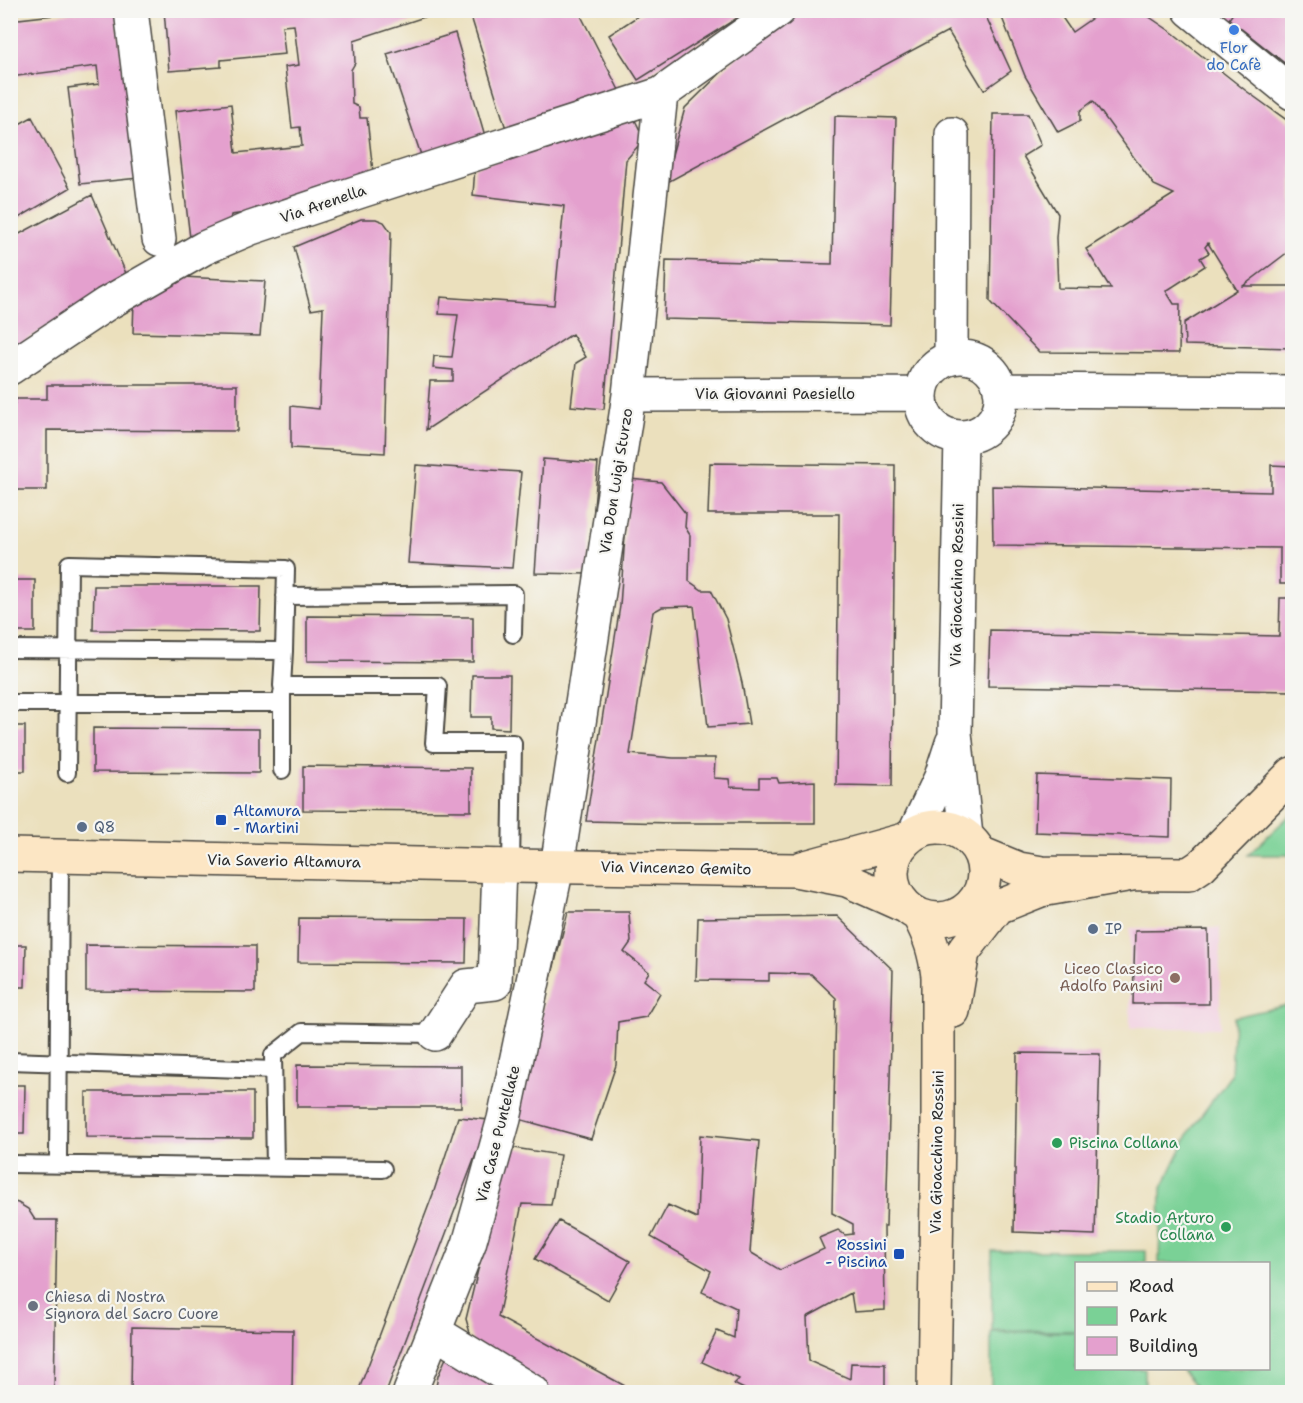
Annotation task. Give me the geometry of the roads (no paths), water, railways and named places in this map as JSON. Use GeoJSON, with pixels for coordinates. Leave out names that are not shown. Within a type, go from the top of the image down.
{"type":"FeatureCollection","features":[{"type":"Feature","properties":{"kind":"main road"},"geometry":{"type":"LineString","coordinates":[[973,844],[984,868],[983,885],[971,905],[965,911],[950,918],[934,920],[912,911],[894,888],[891,866],[896,852],[910,835],[930,826],[945,826],[959,831],[973,844],[1018,869],[1042,873],[1185,874],[1198,868],[1293,774]]}},
{"type":"Feature","properties":{"kind":"main road","name":"Via Vincenzo Gemito"},"geometry":{"type":"LineString","coordinates":[[795,870],[910,835]]}},
{"type":"Feature","properties":{"kind":"main road","name":"Via Saverio Altamura"},"geometry":{"type":"LineString","coordinates":[[10,855],[557,867]]}},
{"type":"Feature","properties":{"kind":"main road","name":"Via Vincenzo Gemito"},"geometry":{"type":"LineString","coordinates":[[557,867],[795,870],[847,880],[912,911]]}},
{"type":"Feature","properties":{"kind":"main road"},"geometry":{"type":"LineString","coordinates":[[938,1128],[947,1047],[963,951],[998,907],[1041,890],[1132,874]]}},
{"type":"Feature","properties":{"kind":"main road","name":"Via Gioacchino Rossini"},"geometry":{"type":"LineString","coordinates":[[912,911],[931,938],[938,976],[934,1392]]}},
{"type":"Feature","properties":{"kind":"street"},"geometry":{"type":"LineString","coordinates":[[131,10],[159,240]]}},
{"type":"Feature","properties":{"kind":"street","name":"Via Arenella"},"geometry":{"type":"LineString","coordinates":[[10,368],[106,304],[204,248],[251,228],[661,94],[779,10]]}},
{"type":"Feature","properties":{"kind":"street"},"geometry":{"type":"LineString","coordinates":[[1190,10],[1293,93]]}},
{"type":"Feature","properties":{"kind":"street","name":"Via Don Luigi Sturzo"},"geometry":{"type":"LineString","coordinates":[[557,867],[629,394],[661,94]]}},
{"type":"Feature","properties":{"kind":"street"},"geometry":{"type":"LineString","coordinates":[[951,358],[952,134]]}},
{"type":"Feature","properties":{"kind":"street"},"geometry":{"type":"LineString","coordinates":[[964,357],[987,366],[996,377],[1000,390],[1000,404],[996,417],[975,435],[961,437],[948,435],[927,418],[921,394],[924,382],[940,363],[951,358],[964,357]]}},
{"type":"Feature","properties":{"kind":"street"},"geometry":{"type":"LineString","coordinates":[[1000,390],[1293,392]]}},
{"type":"Feature","properties":{"kind":"street","name":"Via Giovanni Paesiello"},"geometry":{"type":"LineString","coordinates":[[629,394],[921,394]]}},
{"type":"Feature","properties":{"kind":"street","name":"Via Gioacchino Rossini"},"geometry":{"type":"LineString","coordinates":[[961,437],[955,733],[973,844]]}},
{"type":"Feature","properties":{"kind":"street","name":"Via Gioacchino Rossini"},"geometry":{"type":"LineString","coordinates":[[910,835],[941,777],[955,733]]}},
{"type":"Feature","properties":{"kind":"street"},"geometry":{"type":"LineString","coordinates":[[435,1034],[466,986],[495,983],[505,866]]}},
{"type":"Feature","properties":{"kind":"street","name":"Via Case Puntellate"},"geometry":{"type":"LineString","coordinates":[[411,1392],[469,1244],[504,1119],[557,867]]}},
{"type":"Feature","properties":{"kind":"street"},"geometry":{"type":"LineString","coordinates":[[429,1392],[431,1384],[430,1343],[533,1392]]}},
{"type":"Feature","properties":{"kind":"lane"},"geometry":{"type":"LineString","coordinates":[[67,773],[69,564],[286,569],[282,770]]}},
{"type":"Feature","properties":{"kind":"lane"},"geometry":{"type":"LineString","coordinates":[[285,596],[514,594],[513,634]]}},
{"type":"Feature","properties":{"kind":"lane"},"geometry":{"type":"LineString","coordinates":[[10,649],[284,651]]}},
{"type":"Feature","properties":{"kind":"lane"},"geometry":{"type":"LineString","coordinates":[[10,703],[282,695],[438,686],[434,743],[513,743],[505,866]]}},
{"type":"Feature","properties":{"kind":"lane"},"geometry":{"type":"LineString","coordinates":[[58,1164],[60,856]]}},
{"type":"Feature","properties":{"kind":"lane"},"geometry":{"type":"LineString","coordinates":[[275,1167],[273,1055],[302,1032],[435,1034]]}},
{"type":"Feature","properties":{"kind":"lane"},"geometry":{"type":"LineString","coordinates":[[10,1061],[273,1070]]}},
{"type":"Feature","properties":{"kind":"lane"},"geometry":{"type":"LineString","coordinates":[[10,1164],[382,1169]]}},
{"type":"Feature","properties":{"kind":"place","name":"Flor do Cafè"},"geometry":{"type":"Point","coordinates":[1234,30]}},
{"type":"Feature","properties":{"kind":"place","name":"Altamura - Martini"},"geometry":{"type":"Point","coordinates":[221,820]}},
{"type":"Feature","properties":{"kind":"place","name":"Q8"},"geometry":{"type":"Point","coordinates":[82,827]}},
{"type":"Feature","properties":{"kind":"place","name":"IP"},"geometry":{"type":"Point","coordinates":[1093,929]}},
{"type":"Feature","properties":{"kind":"place","name":"Liceo Classico Adolfo Pansini"},"geometry":{"type":"Point","coordinates":[1175,978]}},
{"type":"Feature","properties":{"kind":"place","name":"Piscina Collana"},"geometry":{"type":"Point","coordinates":[1057,1143]}},
{"type":"Feature","properties":{"kind":"place","name":"Stadio Arturo Collana"},"geometry":{"type":"Point","coordinates":[1226,1227]}},
{"type":"Feature","properties":{"kind":"place","name":"Rossini - Piscina"},"geometry":{"type":"Point","coordinates":[899,1254]}},
{"type":"Feature","properties":{"kind":"place","name":"Chiesa di Nostra Signora del Sacro Cuore"},"geometry":{"type":"Point","coordinates":[33,1306]}}]}
